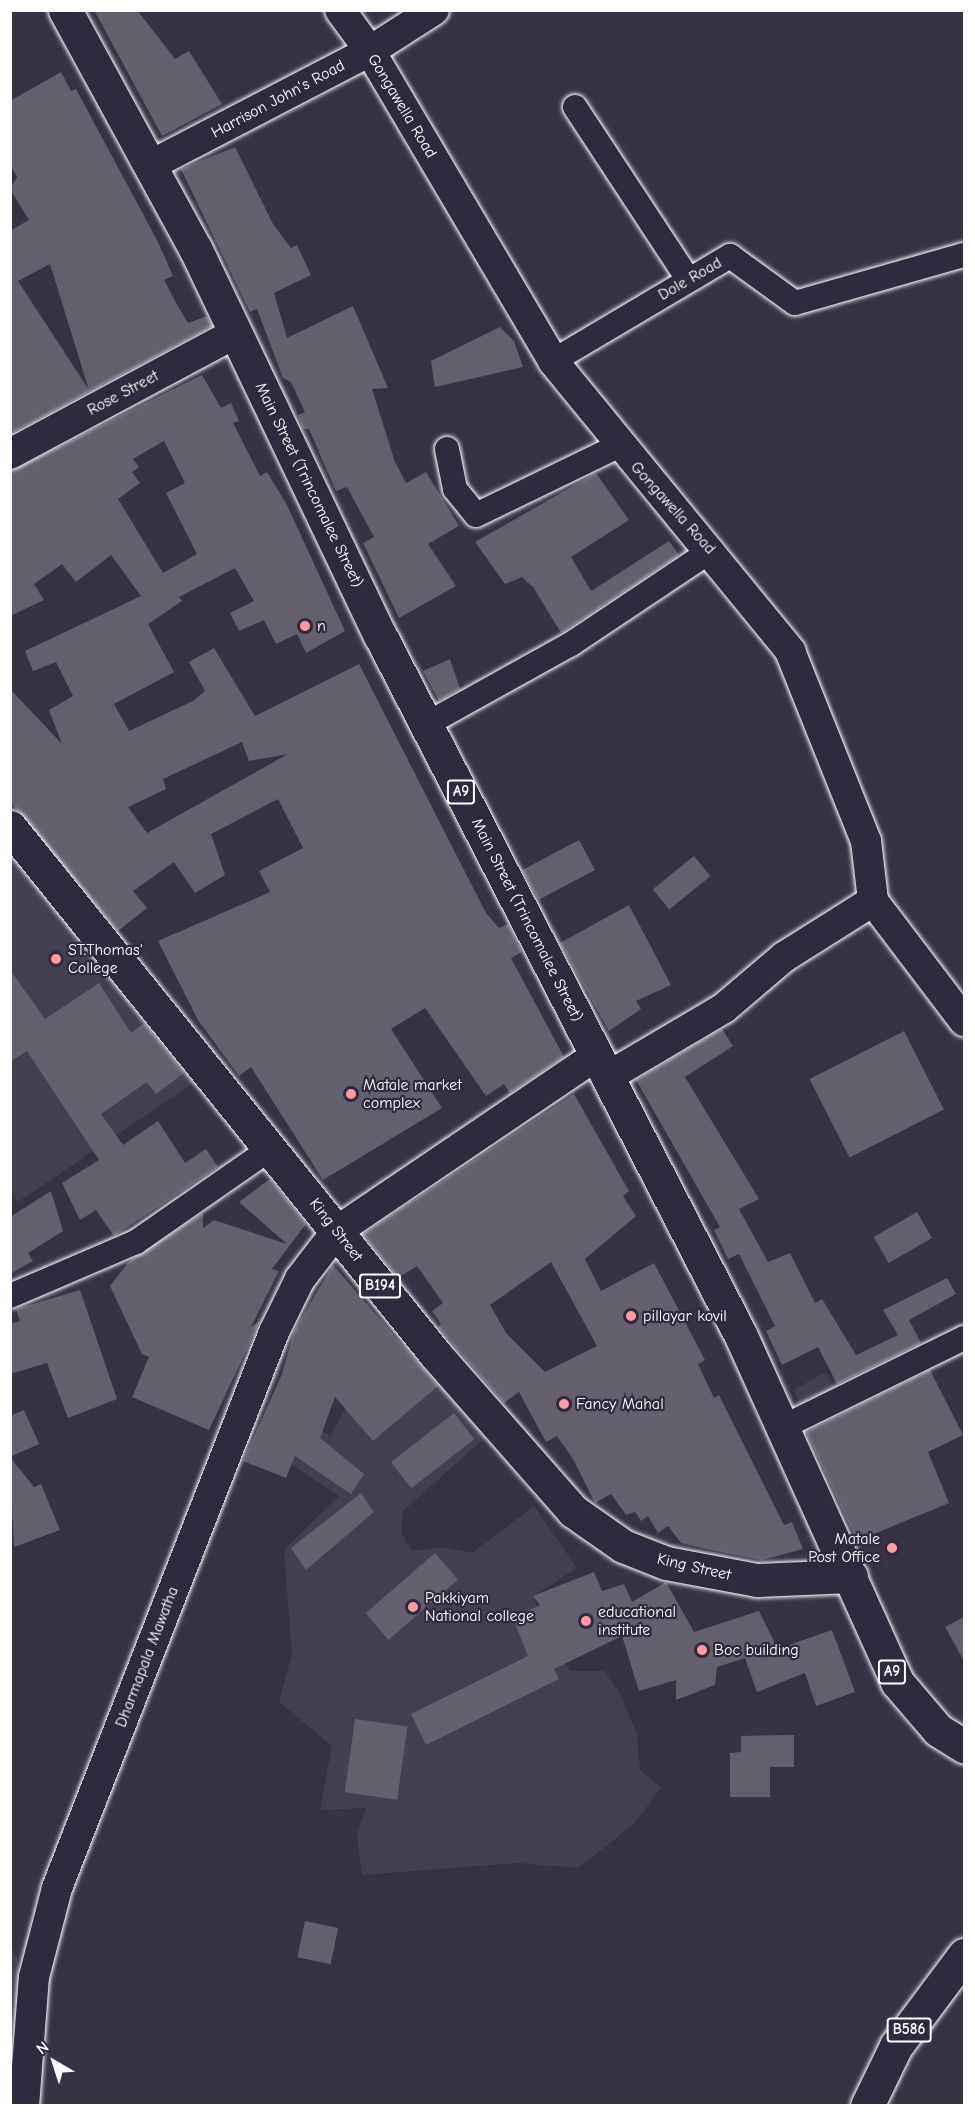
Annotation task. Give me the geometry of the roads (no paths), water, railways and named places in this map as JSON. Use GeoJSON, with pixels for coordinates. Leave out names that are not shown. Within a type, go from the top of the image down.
{"type":"FeatureCollection","features":[{"type":"Feature","properties":{"kind":"main road","name":"Main Street (Trincomalee Street)"},"geometry":{"type":"LineString","coordinates":[[65,10],[151,165],[236,333],[427,724],[603,1065],[783,1427],[850,1576]]}},
{"type":"Feature","properties":{"kind":"main road","name":"King Street"},"geometry":{"type":"LineString","coordinates":[[10,827],[486,1415],[594,1528],[644,1555],[700,1570],[758,1580],[850,1576]]}},
{"type":"Feature","properties":{"kind":"main road","name":"A9"},"geometry":{"type":"LineString","coordinates":[[850,1576],[897,1682],[938,1730],[964,1746]]}},
{"type":"Feature","properties":{"kind":"main road","name":"B586"},"geometry":{"type":"LineString","coordinates":[[867,2106],[896,2046],[963,1957]]}},
{"type":"Feature","properties":{"kind":"street","name":"Gongawella Road"},"geometry":{"type":"LineString","coordinates":[[340,10],[370,51],[553,361],[618,446],[712,550],[790,651],[866,841],[873,901]]}},
{"type":"Feature","properties":{"kind":"street","name":"Harrison John's Road"},"geometry":{"type":"LineString","coordinates":[[151,165],[370,51],[434,10]]}},
{"type":"Feature","properties":{"kind":"street"},"geometry":{"type":"LineString","coordinates":[[575,107],[688,279]]}},
{"type":"Feature","properties":{"kind":"street","name":"Dole Road"},"geometry":{"type":"LineString","coordinates":[[553,361],[718,260],[738,258],[786,302],[795,303],[964,255]]}},
{"type":"Feature","properties":{"kind":"street","name":"Rose Street"},"geometry":{"type":"LineString","coordinates":[[10,454],[236,333]]}},
{"type":"Feature","properties":{"kind":"street"},"geometry":{"type":"LineString","coordinates":[[447,449],[455,489],[476,515],[618,446]]}},
{"type":"Feature","properties":{"kind":"street"},"geometry":{"type":"LineString","coordinates":[[427,724],[571,644],[712,550]]}},
{"type":"Feature","properties":{"kind":"street"},"geometry":{"type":"LineString","coordinates":[[873,901],[964,1021]]}},
{"type":"Feature","properties":{"kind":"street","name":"Dharmapala Mawatha"},"geometry":{"type":"LineString","coordinates":[[24,2106],[34,1977],[57,1888],[274,1332],[312,1258],[337,1231],[603,1065],[724,1008],[784,957],[873,901]]}},
{"type":"Feature","properties":{"kind":"street"},"geometry":{"type":"LineString","coordinates":[[10,1296],[136,1242],[271,1148]]}},
{"type":"Feature","properties":{"kind":"street"},"geometry":{"type":"LineString","coordinates":[[783,1427],[964,1338]]}},
{"type":"Feature","properties":{"kind":"place","name":"n"},"geometry":{"type":"Point","coordinates":[305,626]}},
{"type":"Feature","properties":{"kind":"place","name":"ST.Thomas' College"},"geometry":{"type":"Point","coordinates":[56,959]}},
{"type":"Feature","properties":{"kind":"place","name":"Matale market complex"},"geometry":{"type":"Point","coordinates":[351,1094]}},
{"type":"Feature","properties":{"kind":"place","name":"pillayar kovil"},"geometry":{"type":"Point","coordinates":[631,1316]}},
{"type":"Feature","properties":{"kind":"place","name":"Fancy Mahal"},"geometry":{"type":"Point","coordinates":[564,1404]}},
{"type":"Feature","properties":{"kind":"place","name":"Matale Post Office"},"geometry":{"type":"Point","coordinates":[892,1548]}},
{"type":"Feature","properties":{"kind":"place","name":"Pakkiyam National college"},"geometry":{"type":"Point","coordinates":[413,1607]}},
{"type":"Feature","properties":{"kind":"place","name":"educational institute"},"geometry":{"type":"Point","coordinates":[586,1621]}},
{"type":"Feature","properties":{"kind":"place","name":"Boc building"},"geometry":{"type":"Point","coordinates":[702,1650]}}]}
